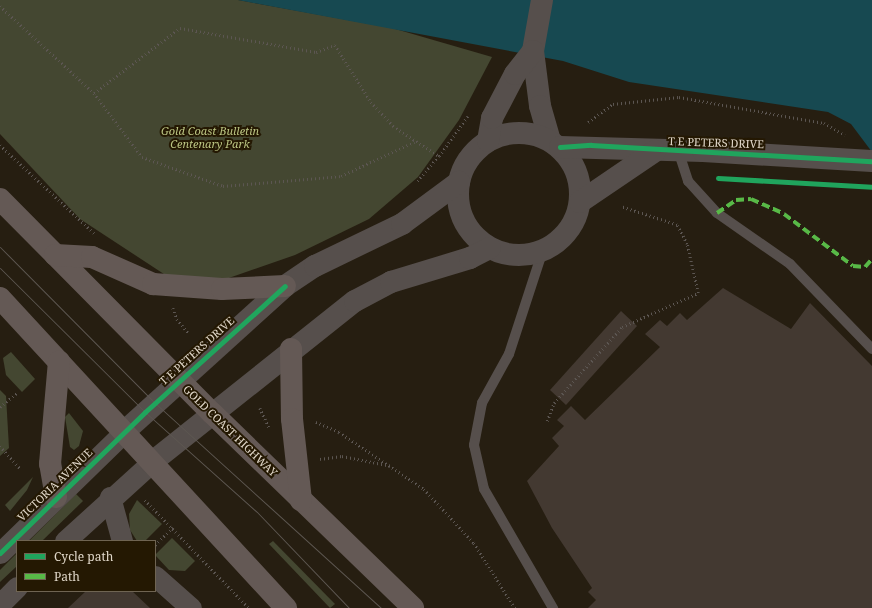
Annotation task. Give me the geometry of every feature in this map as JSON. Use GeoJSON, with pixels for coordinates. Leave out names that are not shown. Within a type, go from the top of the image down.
{"type":"FeatureCollection","features":[{"type":"Feature","properties":{"kind":"highway","name":"GOLD COAST HIGHWAY"},"geometry":{"type":"LineString","coordinates":[[0,199],[212,414],[413,608]]}},
{"type":"Feature","properties":{"kind":"highway"},"geometry":{"type":"LineString","coordinates":[[55,255],[92,257],[153,284],[222,289],[285,286]]}},
{"type":"Feature","properties":{"kind":"highway"},"geometry":{"type":"LineString","coordinates":[[0,298],[60,361],[151,463],[286,608]]}},
{"type":"Feature","properties":{"kind":"highway"},"geometry":{"type":"LineString","coordinates":[[291,350],[292,419],[302,501]]}},
{"type":"Feature","properties":{"kind":"highway"},"geometry":{"type":"LineString","coordinates":[[56,497],[50,464],[60,361]]}},
{"type":"Feature","properties":{"kind":"street"},"geometry":{"type":"LineString","coordinates":[[542,0],[533,51],[540,106],[555,144],[572,163],[580,182],[580,202],[573,222],[561,239],[543,250],[519,255],[490,248],[474,236],[463,220],[458,201],[459,182],[474,152],[488,141],[519,132],[555,144]]}},
{"type":"Feature","properties":{"kind":"street"},"geometry":{"type":"LineString","coordinates":[[488,141],[492,118],[515,74],[533,51]]}},
{"type":"Feature","properties":{"kind":"street","name":"T E PETERS DRIVE"},"geometry":{"type":"LineString","coordinates":[[555,144],[591,145],[655,151],[702,151],[872,161]]}},
{"type":"Feature","properties":{"kind":"street","name":"T E PETERS DRIVE"},"geometry":{"type":"LineString","coordinates":[[580,202],[655,151]]}},
{"type":"Feature","properties":{"kind":"street","name":"T E PETERS DRIVE"},"geometry":{"type":"LineString","coordinates":[[124,432],[285,286],[315,266],[402,224],[459,182]]}},
{"type":"Feature","properties":{"kind":"street"},"geometry":{"type":"LineString","coordinates":[[66,540],[110,497],[151,463],[291,350],[372,291],[470,258],[490,248]]}},
{"type":"Feature","properties":{"kind":"street","name":"VICTORIA AVENUE"},"geometry":{"type":"LineString","coordinates":[[0,553],[124,432]]}},
{"type":"Feature","properties":{"kind":"street"},"geometry":{"type":"LineString","coordinates":[[110,497],[122,540]]}},
{"type":"Feature","properties":{"kind":"street"},"geometry":{"type":"LineString","coordinates":[[156,577],[191,608]]}},
{"type":"Feature","properties":{"kind":"street"},"geometry":{"type":"LineString","coordinates":[[0,604],[16,588]]}},
{"type":"Feature","properties":{"kind":"lane"},"geometry":{"type":"LineString","coordinates":[[678,150],[688,180],[717,213],[790,264],[872,350]]}},
{"type":"Feature","properties":{"kind":"lane"},"geometry":{"type":"LineString","coordinates":[[543,250],[509,354],[482,403],[474,445],[484,489],[553,608]]}},
{"type":"Feature","properties":{"kind":"path"},"geometry":{"type":"LineString","coordinates":[[0,6],[94,93],[142,157],[224,186],[341,176],[414,142]]}},
{"type":"Feature","properties":{"kind":"path"},"geometry":{"type":"LineString","coordinates":[[94,93],[180,28],[316,52],[335,45],[371,102],[392,126],[414,142],[439,156]]}},
{"type":"Feature","properties":{"kind":"path"},"geometry":{"type":"LineString","coordinates":[[588,122],[613,104],[679,97],[824,122],[840,130],[848,139]]}},
{"type":"Feature","properties":{"kind":"path"},"geometry":{"type":"LineString","coordinates":[[413,187],[439,156],[470,113]]}},
{"type":"Feature","properties":{"kind":"path"},"geometry":{"type":"LineString","coordinates":[[0,145],[74,217],[96,235]]}},
{"type":"Feature","properties":{"kind":"path"},"geometry":{"type":"LineString","coordinates":[[547,421],[562,392],[622,327],[698,293],[687,244],[677,225],[622,207]]}},
{"type":"Feature","properties":{"kind":"path"},"geometry":{"type":"LineString","coordinates":[[173,306],[177,319],[189,334]]}},
{"type":"Feature","properties":{"kind":"path"},"geometry":{"type":"LineString","coordinates":[[0,408],[18,392]]}},
{"type":"Feature","properties":{"kind":"path"},"geometry":{"type":"LineString","coordinates":[[312,420],[394,466],[451,516],[474,543],[515,608]]}},
{"type":"Feature","properties":{"kind":"path"},"geometry":{"type":"LineString","coordinates":[[0,446],[20,468]]}},
{"type":"Feature","properties":{"kind":"path"},"geometry":{"type":"LineString","coordinates":[[320,459],[342,456],[394,466]]}},
{"type":"Feature","properties":{"kind":"path"},"geometry":{"type":"LineString","coordinates":[[144,500],[173,527],[249,608]]}},
{"type":"Feature","properties":{"kind":"path"},"geometry":{"type":"LineString","coordinates":[[156,544],[173,527]]}},
{"type":"Feature","properties":{"kind":"green space","name":"Gold Coast Bulletin Centenary Park"},"geometry":{"type":"Polygon","coordinates":[[[0,0],[238,0],[392,28],[492,57],[459,120],[418,177],[369,219],[295,255],[226,279],[170,278],[80,219],[0,134],[0,0]]]}},
{"type":"Feature","properties":{"kind":"green space"},"geometry":{"type":"Polygon","coordinates":[[[11,352],[35,379],[22,392],[6,375],[3,358],[11,352]]]}},
{"type":"Feature","properties":{"kind":"green space"},"geometry":{"type":"Polygon","coordinates":[[[0,390],[6,396],[9,448],[0,456],[0,390]]]}},
{"type":"Feature","properties":{"kind":"green space"},"geometry":{"type":"Polygon","coordinates":[[[69,413],[83,431],[79,446],[74,450],[70,447],[65,417],[69,413]]]}},
{"type":"Feature","properties":{"kind":"green space"},"geometry":{"type":"Polygon","coordinates":[[[33,477],[27,490],[10,511],[5,505],[33,477]]]}},
{"type":"Feature","properties":{"kind":"green space"},"geometry":{"type":"Polygon","coordinates":[[[76,494],[83,501],[43,540],[30,540],[76,494]]]}},
{"type":"Feature","properties":{"kind":"green space"},"geometry":{"type":"Polygon","coordinates":[[[137,500],[162,524],[146,540],[136,540],[130,530],[129,514],[137,500]]]}},
{"type":"Feature","properties":{"kind":"green space"},"geometry":{"type":"Polygon","coordinates":[[[172,538],[195,561],[185,571],[169,570],[156,556],[156,554],[172,538]]]}},
{"type":"Feature","properties":{"kind":"green space"},"geometry":{"type":"Polygon","coordinates":[[[273,541],[335,604],[330,608],[269,544],[273,541]]]}},
{"type":"Feature","properties":{"kind":"green space"},"geometry":{"type":"Polygon","coordinates":[[[16,554],[16,567],[0,582],[0,570],[16,554]]]}},
{"type":"Feature","properties":{"kind":"water"},"geometry":{"type":"Polygon","coordinates":[[[238,0],[872,0],[872,152],[851,124],[828,112],[629,82],[563,61],[238,0]]]}},
{"type":"Feature","properties":{"kind":"building"},"geometry":{"type":"Polygon","coordinates":[[[723,288],[791,329],[810,303],[872,366],[872,608],[588,608],[596,600],[588,592],[592,588],[552,528],[527,481],[559,446],[552,438],[564,426],[557,420],[571,406],[585,420],[660,347],[645,334],[660,320],[667,326],[680,313],[687,320],[723,288]]]}},
{"type":"Feature","properties":{"kind":"building"},"geometry":{"type":"Polygon","coordinates":[[[621,311],[637,326],[566,405],[550,390],[621,311]]]}},
{"type":"Feature","properties":{"kind":"building"},"geometry":{"type":"Polygon","coordinates":[[[85,592],[133,592],[150,608],[68,608],[85,592]]]}},
{"type":"Feature","properties":{"kind":"tram line"},"geometry":{"type":"LineString","coordinates":[[0,247],[155,403],[381,608]]}},
{"type":"Feature","properties":{"kind":"tram line"},"geometry":{"type":"LineString","coordinates":[[0,268],[145,412],[257,512],[349,608]]}},
{"type":"Feature","properties":{"kind":"marked path"},"geometry":{"type":"LineString","coordinates":[[717,213],[736,200],[751,199],[784,214],[853,266],[865,267],[872,259]]}},
{"type":"Feature","properties":{"kind":"cycle path"},"geometry":{"type":"LineString","coordinates":[[560,147],[591,145],[872,161]]}},
{"type":"Feature","properties":{"kind":"cycle path"},"geometry":{"type":"LineString","coordinates":[[718,178],[872,187]]}},
{"type":"Feature","properties":{"kind":"cycle path"},"geometry":{"type":"LineString","coordinates":[[0,553],[145,412],[285,286]]}}]}
